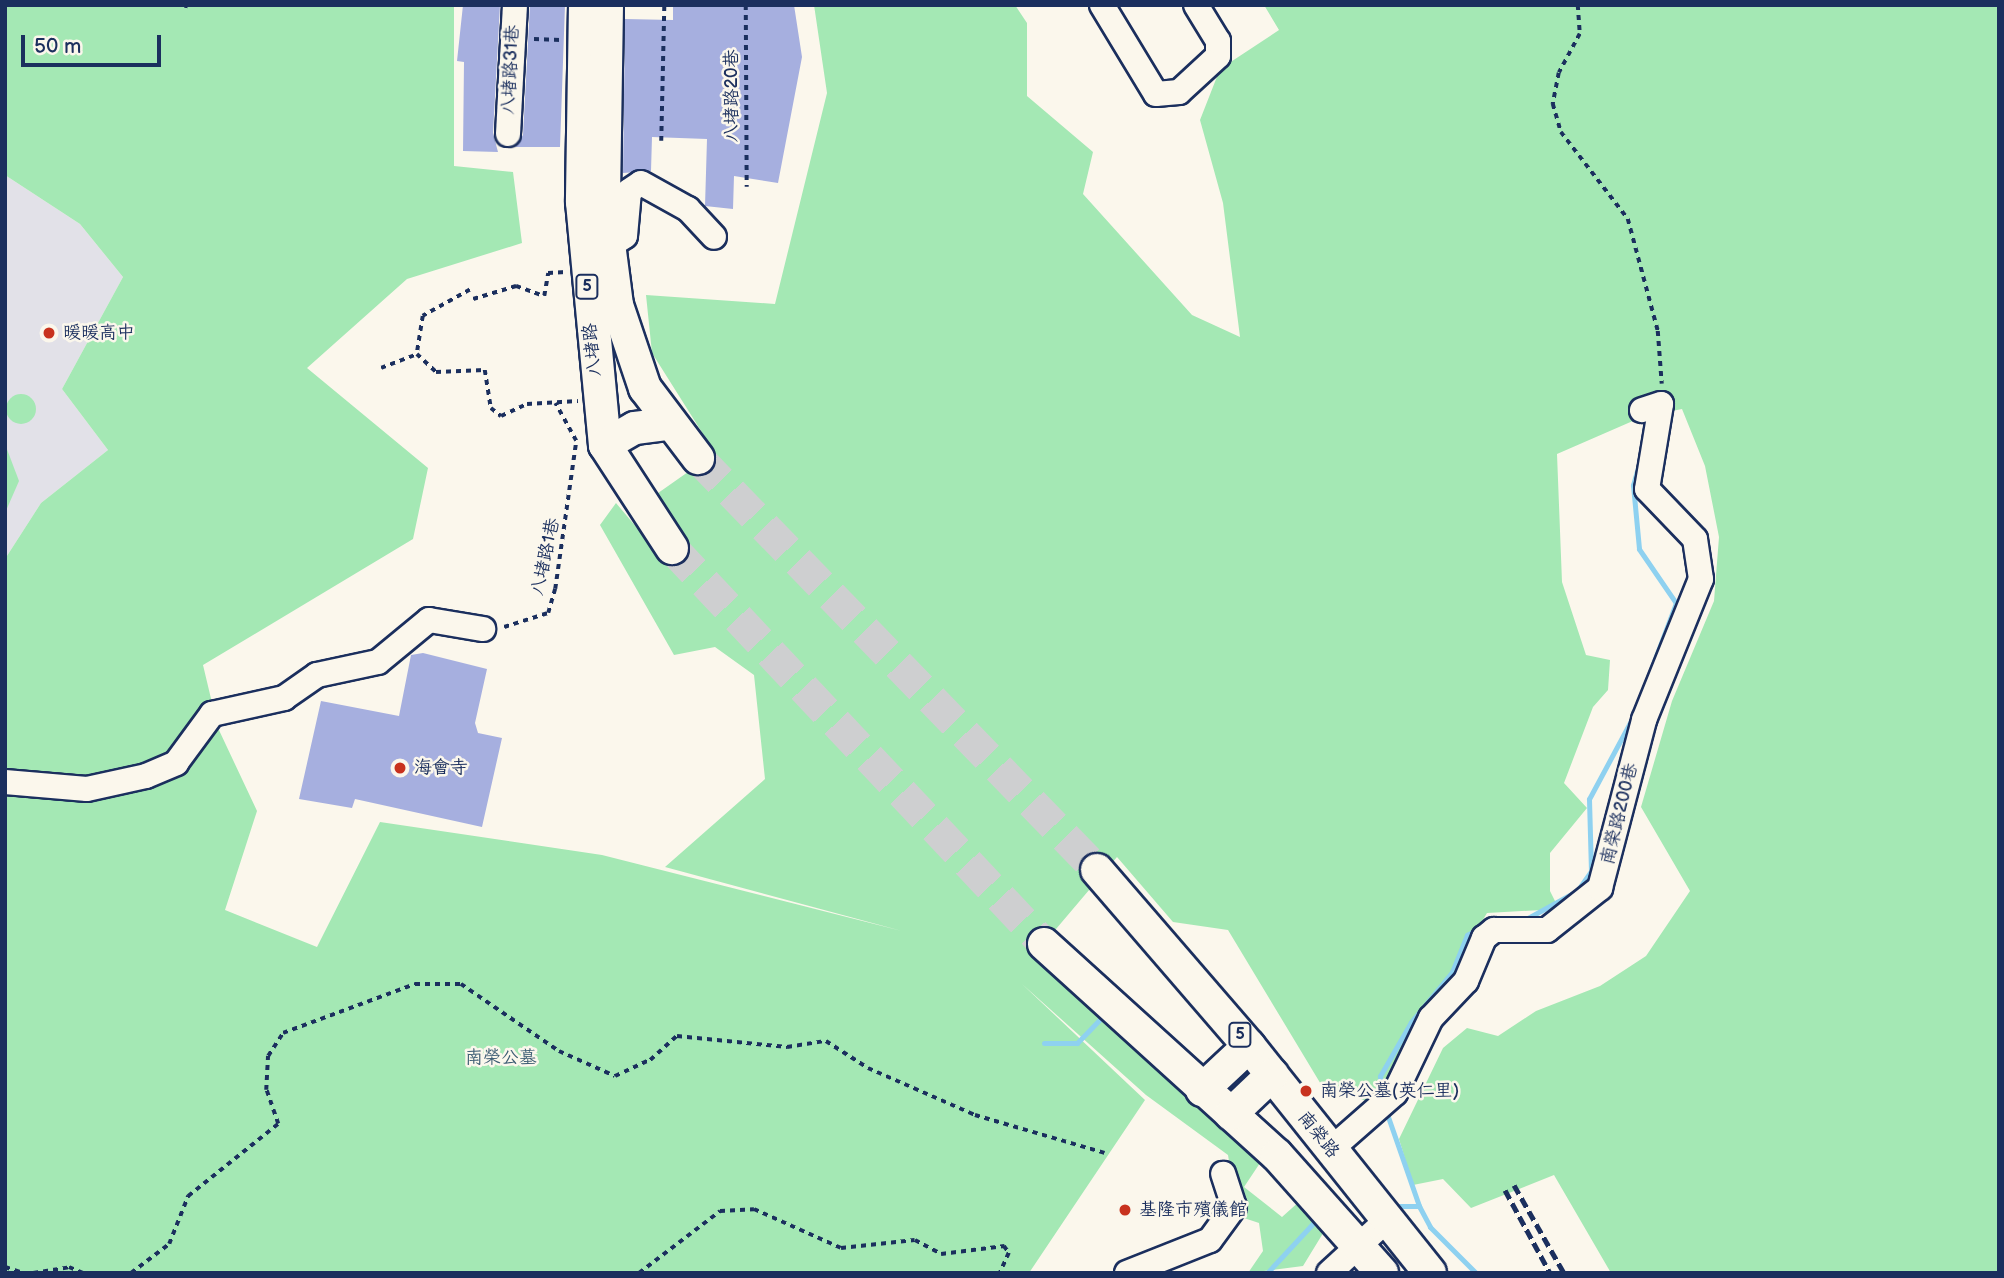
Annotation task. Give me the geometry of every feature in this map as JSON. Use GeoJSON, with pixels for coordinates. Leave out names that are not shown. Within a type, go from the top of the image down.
{"type":"FeatureCollection","features":[{"type":"Feature","properties":{"kind":"main road","name":"八堵路"},"geometry":{"type":"LineString","coordinates":[[585,5],[586,270],[605,445],[672,548]]}},
{"type":"Feature","properties":{"kind":"main road","name":"八堵路"},"geometry":{"type":"LineString","coordinates":[[607,5],[608,247],[617,305],[645,388],[668,424],[698,457]]}},
{"type":"Feature","properties":{"kind":"main road"},"geometry":{"type":"LineString","coordinates":[[598,399],[622,399],[645,388]]}},
{"type":"Feature","properties":{"kind":"main road"},"geometry":{"type":"LineString","coordinates":[[605,445],[635,428],[668,424]]}},
{"type":"Feature","properties":{"kind":"main road","name":"南榮路"},"geometry":{"type":"LineString","coordinates":[[1097,870],[1249,1046],[1329,1151],[1389,1218],[1430,1273]]}},
{"type":"Feature","properties":{"kind":"main road"},"geometry":{"type":"LineString","coordinates":[[1044,944],[1231,1114],[1357,1243],[1382,1273]]}},
{"type":"Feature","properties":{"kind":"main road","name":"5"},"geometry":{"type":"LineString","coordinates":[[1202,1090],[1249,1046]]}},
{"type":"Feature","properties":{"kind":"main road"},"geometry":{"type":"LineString","coordinates":[[1231,1114],[1272,1075]]}},
{"type":"Feature","properties":{"kind":"street","name":"八堵路31巷"},"geometry":{"type":"LineString","coordinates":[[508,134],[514,5]]}},
{"type":"Feature","properties":{"kind":"street"},"geometry":{"type":"LineString","coordinates":[[1102,5],[1156,94],[1179,92],[1218,56],[1218,41],[1196,5]]}},
{"type":"Feature","properties":{"kind":"street"},"geometry":{"type":"LineString","coordinates":[[608,247],[625,236],[629,191],[641,183],[688,209],[714,237]]}},
{"type":"Feature","properties":{"kind":"street","name":"南榮路200巷"},"geometry":{"type":"LineString","coordinates":[[1329,1151],[1395,1093],[1431,1018],[1466,981],[1484,938],[1494,930],[1548,930],[1600,888],[1644,720],[1701,579],[1695,539],[1647,489],[1654,409]]}},
{"type":"Feature","properties":{"kind":"street"},"geometry":{"type":"LineString","coordinates":[[5,782],[88,789],[146,776],[176,763],[212,714],[284,698],[317,676],[378,662],[429,620],[483,629]]}},
{"type":"Feature","properties":{"kind":"street"},"geometry":{"type":"LineString","coordinates":[[1127,1273],[1210,1240],[1234,1206],[1223,1174]]}},
{"type":"Feature","properties":{"kind":"street"},"geometry":{"type":"LineString","coordinates":[[1329,1273],[1357,1243],[1389,1218]]}},
{"type":"Feature","properties":{"kind":"path"},"geometry":{"type":"LineString","coordinates":[[661,141],[664,5]]}},
{"type":"Feature","properties":{"kind":"path","name":"八堵路20巷"},"geometry":{"type":"LineString","coordinates":[[746,5],[747,187]]}},
{"type":"Feature","properties":{"kind":"path"},"geometry":{"type":"LineString","coordinates":[[1578,5],[1580,34],[1559,73],[1553,104],[1561,132],[1629,219],[1658,331],[1654,409]]}},
{"type":"Feature","properties":{"kind":"path"},"geometry":{"type":"LineString","coordinates":[[513,38],[584,40]]}},
{"type":"Feature","properties":{"kind":"path"},"geometry":{"type":"LineString","coordinates":[[473,299],[516,285],[544,296],[548,273],[586,270]]}},
{"type":"Feature","properties":{"kind":"path"},"geometry":{"type":"LineString","coordinates":[[418,354],[423,316],[470,290]]}},
{"type":"Feature","properties":{"kind":"path"},"geometry":{"type":"LineString","coordinates":[[418,354],[436,372],[485,370],[491,408],[501,416],[527,404],[598,399]]}},
{"type":"Feature","properties":{"kind":"path"},"geometry":{"type":"LineString","coordinates":[[381,368],[418,354]]}},
{"type":"Feature","properties":{"kind":"path","name":"八堵路1巷"},"geometry":{"type":"LineString","coordinates":[[483,629],[520,626],[548,613],[570,516],[567,482],[576,441],[555,403]]}},
{"type":"Feature","properties":{"kind":"path"},"geometry":{"type":"LineString","coordinates":[[131,1273],[169,1244],[188,1196],[278,1124],[266,1090],[268,1056],[283,1033],[415,984],[461,984],[559,1051],[615,1076],[650,1060],[677,1036],[787,1047],[825,1041],[868,1068],[975,1115],[1105,1153]]}},
{"type":"Feature","properties":{"kind":"path"},"geometry":{"type":"LineString","coordinates":[[639,1273],[720,1212],[754,1209],[841,1248],[915,1240],[941,1254],[1004,1246],[1009,1253],[1000,1273]]}},
{"type":"Feature","properties":{"kind":"path"},"geometry":{"type":"LineString","coordinates":[[5,1267],[23,1273]]}},
{"type":"Feature","properties":{"kind":"path"},"geometry":{"type":"LineString","coordinates":[[33,1273],[69,1267],[83,1273]]}},
{"type":"Feature","properties":{"kind":"shaded area","name":"暖暖高中"},"geometry":{"type":"Polygon","coordinates":[[[5,175],[80,224],[123,277],[62,389],[108,450],[41,503],[5,559],[5,175]]]}},
{"type":"Feature","properties":{"kind":"green space","name":"南榮公墓"},"geometry":{"type":"Polygon","coordinates":[[[5,5],[454,5],[454,166],[513,172],[522,243],[407,279],[307,368],[428,468],[413,539],[203,665],[218,728],[257,811],[225,910],[317,947],[380,822],[602,855],[902,931],[665,867],[765,779],[754,675],[715,647],[674,655],[600,525],[616,503],[680,579],[698,555],[651,498],[715,453],[652,353],[646,295],[775,304],[827,93],[814,5],[1015,5],[1027,23],[1027,96],[1093,152],[1083,194],[1192,315],[1240,337],[1223,203],[1200,120],[1220,69],[1279,30],[1264,5],[1999,5],[1999,1273],[1611,1273],[1554,1175],[1471,1208],[1443,1179],[1413,1185],[1399,1139],[1443,1048],[1467,1028],[1498,1036],[1536,1011],[1600,986],[1646,956],[1690,891],[1641,807],[1672,701],[1714,601],[1719,537],[1705,466],[1682,409],[1642,417],[1557,454],[1562,582],[1586,655],[1610,660],[1608,690],[1593,707],[1564,783],[1587,808],[1550,853],[1550,891],[1559,909],[1487,913],[1373,1103],[1322,1086],[1228,930],[1173,922],[1117,857],[1034,955],[1262,1160],[1244,1187],[1282,1217],[1301,1200],[1325,1230],[1303,1266],[1248,1273],[1263,1251],[1259,1223],[1238,1216],[1228,1155],[1146,1095],[1022,984],[1145,1100],[1029,1273],[5,1273],[5,559],[41,503],[108,450],[62,389],[123,277],[80,224],[5,175],[5,5]]]}},
{"type":"Feature","properties":{"kind":"green space"},"geometry":{"type":"Polygon","coordinates":[[[21,394],[32,398],[36,409],[32,420],[21,424],[10,420],[6,409],[10,398],[21,394]]]}},
{"type":"Feature","properties":{"kind":"green space"},"geometry":{"type":"Polygon","coordinates":[[[5,444],[19,481],[5,513],[5,444]]]}},
{"type":"Feature","properties":{"kind":"building"},"geometry":{"type":"Polygon","coordinates":[[[463,5],[500,5],[493,133],[498,152],[463,151],[464,62],[457,61],[463,5]]]}},
{"type":"Feature","properties":{"kind":"building"},"geometry":{"type":"Polygon","coordinates":[[[530,5],[565,5],[560,147],[515,147],[523,135],[530,5]]]}},
{"type":"Feature","properties":{"kind":"building"},"geometry":{"type":"Polygon","coordinates":[[[673,5],[794,5],[802,57],[778,183],[734,176],[733,209],[705,206],[707,139],[652,137],[651,171],[623,173],[625,19],[673,20],[673,5]]]}},
{"type":"Feature","properties":{"kind":"building","name":"海會寺"},"geometry":{"type":"Polygon","coordinates":[[[423,653],[487,669],[475,723],[478,733],[502,738],[482,827],[355,799],[352,808],[299,799],[321,701],[399,716],[411,655],[423,653]]]}},
{"type":"Feature","properties":{"kind":"waterway"},"geometry":{"type":"LineString","coordinates":[[1639,464],[1633,485],[1639,549],[1676,603],[1643,691]]}},
{"type":"Feature","properties":{"kind":"waterway"},"geometry":{"type":"LineString","coordinates":[[1526,919],[1577,891],[1591,871],[1589,799],[1633,717]]}},
{"type":"Feature","properties":{"kind":"waterway"},"geometry":{"type":"LineString","coordinates":[[1381,1094],[1380,1076],[1411,1022],[1452,972],[1467,935],[1492,921]]}},
{"type":"Feature","properties":{"kind":"waterway"},"geometry":{"type":"LineString","coordinates":[[1044,1043],[1077,1043],[1104,1015]]}},
{"type":"Feature","properties":{"kind":"waterway"},"geometry":{"type":"LineString","coordinates":[[1386,1111],[1419,1206]]}},
{"type":"Feature","properties":{"kind":"waterway"},"geometry":{"type":"LineString","coordinates":[[1390,1206],[1419,1206],[1430,1227],[1476,1273]]}},
{"type":"Feature","properties":{"kind":"waterway"},"geometry":{"type":"LineString","coordinates":[[1267,1273],[1318,1218]]}},
{"type":"Feature","properties":{"kind":"tunnel"},"geometry":{"type":"LineString","coordinates":[[698,458],[1097,870]]}},
{"type":"Feature","properties":{"kind":"tunnel"},"geometry":{"type":"LineString","coordinates":[[672,548],[1044,944]]}},
{"type":"Feature","properties":{"kind":"railway"},"geometry":{"type":"LineString","coordinates":[[1514,1185],[1564,1273]]}},
{"type":"Feature","properties":{"kind":"railway"},"geometry":{"type":"LineString","coordinates":[[1505,1190],[1550,1273]]}},
{"type":"Feature","properties":{"kind":"place","name":"暖暖高中"},"geometry":{"type":"Point","coordinates":[49,333]}},
{"type":"Feature","properties":{"kind":"place","name":"海會寺"},"geometry":{"type":"Point","coordinates":[400,768]}},
{"type":"Feature","properties":{"kind":"place","name":"南榮公墓(英仁里)"},"geometry":{"type":"Point","coordinates":[1306,1091]}},
{"type":"Feature","properties":{"kind":"place","name":"基隆市殯儀館"},"geometry":{"type":"Point","coordinates":[1125,1210]}}]}
